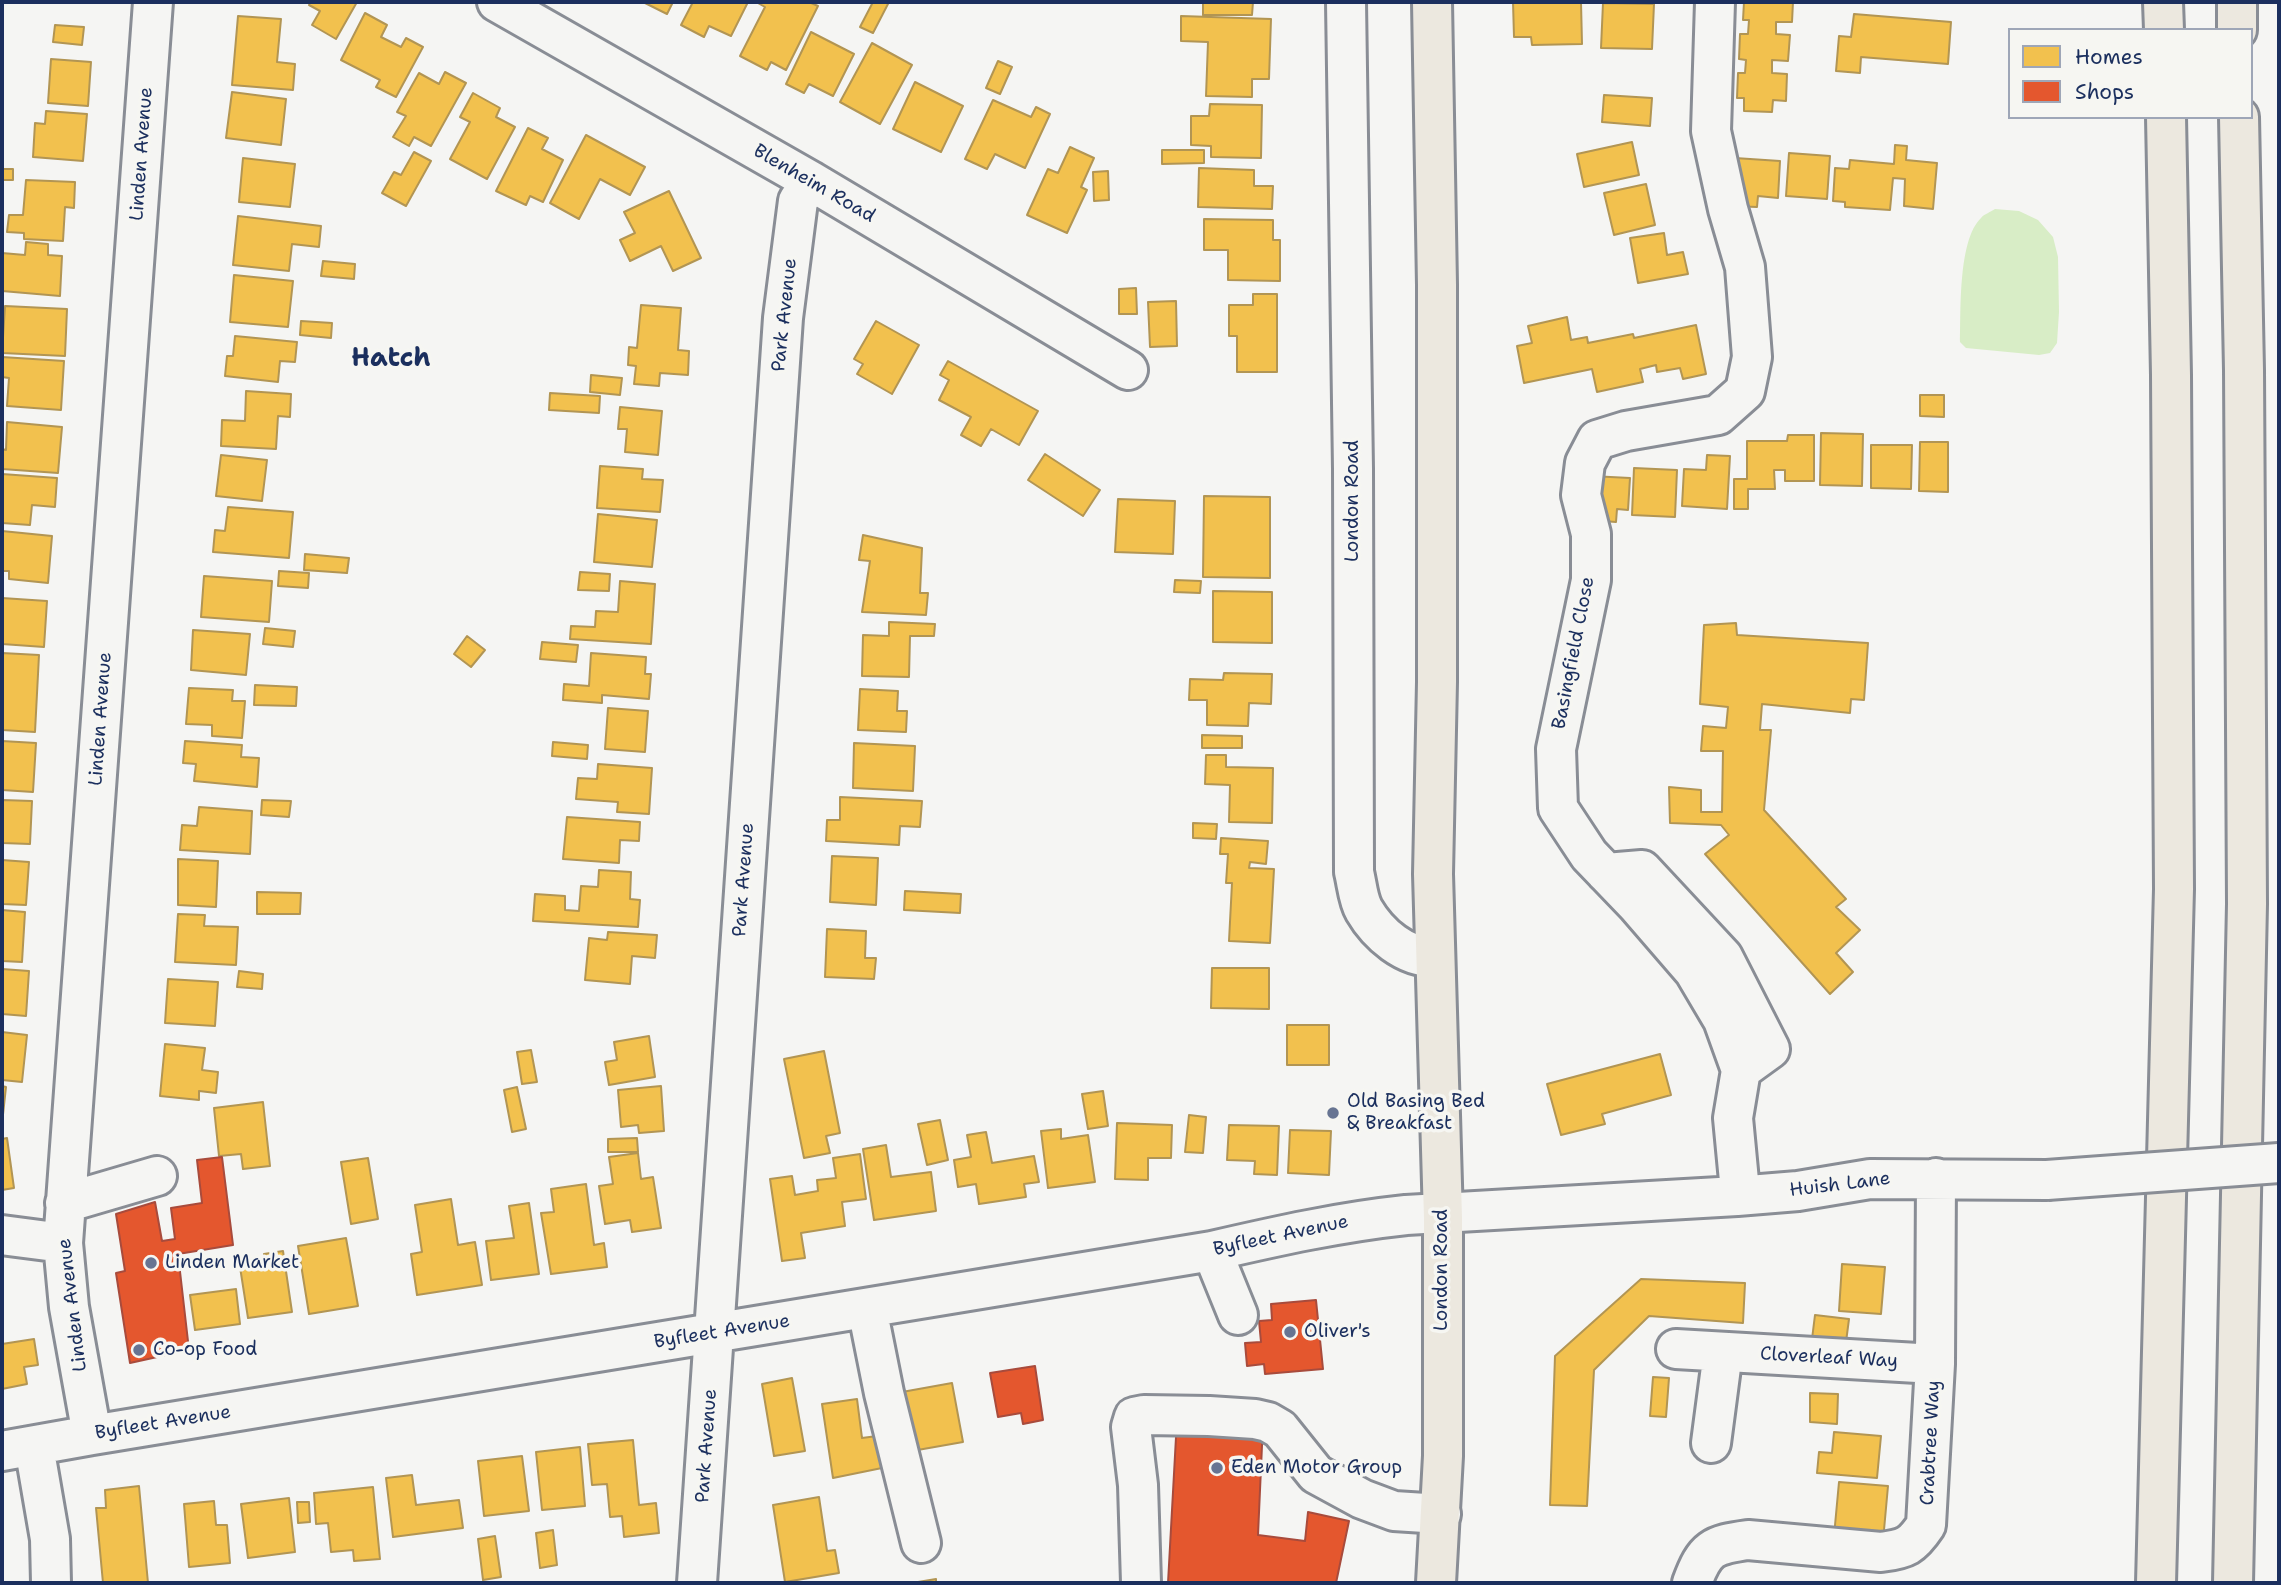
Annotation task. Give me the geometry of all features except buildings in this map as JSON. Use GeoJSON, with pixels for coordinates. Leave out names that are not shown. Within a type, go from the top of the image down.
{"type":"FeatureCollection","features":[{"type":"Feature","properties":{"kind":"main road","name":"London Road"},"geometry":{"type":"LineString","coordinates":[[1432,2],[1437,285],[1435,957],[1443,1213],[1441,1514],[1436,1583]]}},
{"type":"Feature","properties":{"kind":"main road"},"geometry":{"type":"LineString","coordinates":[[2163,2],[2164,28]]}},
{"type":"Feature","properties":{"kind":"main road"},"geometry":{"type":"LineString","coordinates":[[2237,2],[2237,28]]}},
{"type":"Feature","properties":{"kind":"main road"},"geometry":{"type":"LineString","coordinates":[[2156,1583],[2174,890],[2171,375],[2165,119]]}},
{"type":"Feature","properties":{"kind":"main road"},"geometry":{"type":"LineString","coordinates":[[2232,1583],[2247,904],[2244,370],[2239,119]]}},
{"type":"Feature","properties":{"kind":"street","name":"Linden Avenue"},"geometry":{"type":"LineString","coordinates":[[92,1435],[69,1307],[63,1242],[153,2]]}},
{"type":"Feature","properties":{"kind":"street","name":"Blenheim Road"},"geometry":{"type":"LineString","coordinates":[[496,2],[811,181],[1130,369]]}},
{"type":"Feature","properties":{"kind":"street","name":"London Road"},"geometry":{"type":"LineString","coordinates":[[1346,2],[1353,470],[1354,872],[1362,908],[1389,942],[1423,958],[1435,957]]}},
{"type":"Feature","properties":{"kind":"street","name":"Basingfield Close"},"geometry":{"type":"LineString","coordinates":[[1715,2],[1711,131],[1728,209],[1745,267],[1752,357],[1745,391],[1718,415],[1626,431],[1597,440],[1585,463],[1581,495],[1591,534],[1591,580],[1556,749],[1559,808],[1589,855],[1694,971],[1723,1020],[1741,1070],[1733,1118],[1737,1196]]}},
{"type":"Feature","properties":{"kind":"street","name":"Park Avenue"},"geometry":{"type":"LineString","coordinates":[[697,1583],[783,318],[798,201],[811,181]]}},
{"type":"Feature","properties":{"kind":"street","name":"Huish Lane"},"geometry":{"type":"LineString","coordinates":[[1443,1213],[1737,1196],[1798,1191],[1870,1179],[2047,1180],[2279,1163]]}},
{"type":"Feature","properties":{"kind":"street"},"geometry":{"type":"LineString","coordinates":[[65,1203],[157,1176]]}},
{"type":"Feature","properties":{"kind":"street","name":"Crabtree Way"},"geometry":{"type":"LineString","coordinates":[[1692,1583],[1699,1563],[1714,1547],[1728,1543],[1748,1540],[1881,1552],[1899,1550],[1915,1542],[1926,1525],[1936,1364],[1936,1178]]}},
{"type":"Feature","properties":{"kind":"street","name":"Byfleet Avenue"},"geometry":{"type":"LineString","coordinates":[[18,1449],[1212,1251],[1330,1224],[1443,1213]]}},
{"type":"Feature","properties":{"kind":"street"},"geometry":{"type":"LineString","coordinates":[[2,1235],[63,1242]]}},
{"type":"Feature","properties":{"kind":"street"},"geometry":{"type":"LineString","coordinates":[[1212,1251],[1238,1315]]}},
{"type":"Feature","properties":{"kind":"street"},"geometry":{"type":"LineString","coordinates":[[867,1308],[884,1393],[920,1543]]}},
{"type":"Feature","properties":{"kind":"street","name":"Cloverleaf Way"},"geometry":{"type":"LineString","coordinates":[[1676,1349],[1936,1364]]}},
{"type":"Feature","properties":{"kind":"street"},"geometry":{"type":"LineString","coordinates":[[1711,1443],[1723,1352]]}},
{"type":"Feature","properties":{"kind":"street"},"geometry":{"type":"LineString","coordinates":[[1141,1583],[1138,1485],[1131,1427],[1134,1417],[1232,1417],[1268,1422],[1280,1429],[1316,1474],[1362,1499],[1394,1511],[1441,1514]]}},
{"type":"Feature","properties":{"kind":"street"},"geometry":{"type":"LineString","coordinates":[[18,1449],[50,1539],[51,1583]]}},
{"type":"Feature","properties":{"kind":"green space"},"geometry":{"type":"Polygon","coordinates":[[[1995,209],[2019,211],[2038,220],[2053,237],[2058,257],[2059,312],[2057,343],[2050,353],[2039,355],[1966,348],[1960,342],[1962,277],[1968,242],[1981,218],[1995,209]]]}},
{"type":"Feature","properties":{"kind":"place","name":"Old Basing Bed & Breakfast"},"geometry":{"type":"Point","coordinates":[1333,1113]}},
{"type":"Feature","properties":{"kind":"place","name":"Linden Market"},"geometry":{"type":"Point","coordinates":[151,1263]}},
{"type":"Feature","properties":{"kind":"place","name":"Oliver's"},"geometry":{"type":"Point","coordinates":[1290,1332]}},
{"type":"Feature","properties":{"kind":"place","name":"Co-op Food"},"geometry":{"type":"Point","coordinates":[139,1350]}},
{"type":"Feature","properties":{"kind":"place","name":"Eden Motor Group"},"geometry":{"type":"Point","coordinates":[1217,1468]}},
{"type":"Feature","properties":{"kind":"district","name":"Hatch"},"geometry":{"type":"Point","coordinates":[391,359]}}]}
